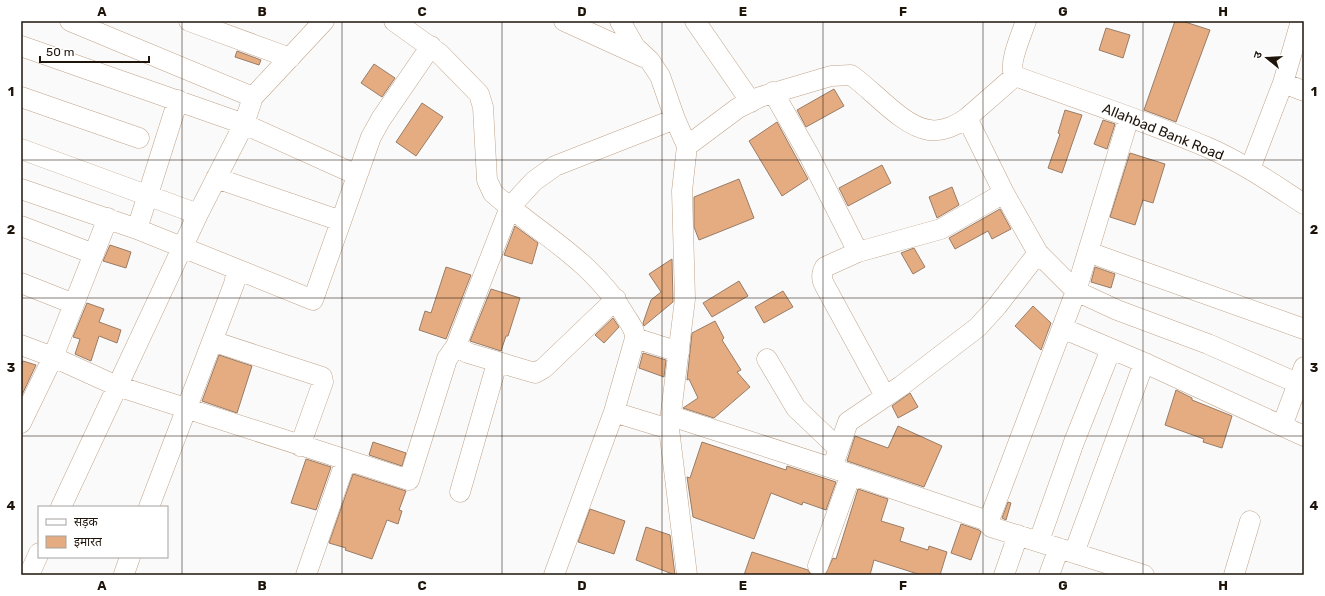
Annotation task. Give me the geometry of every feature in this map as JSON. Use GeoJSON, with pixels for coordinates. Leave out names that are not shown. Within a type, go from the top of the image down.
{"type":"FeatureCollection","features":[{"type":"Feature","properties":{"kind":"street"},"geometry":{"type":"LineString","coordinates":[[70,21],[253,97]]}},
{"type":"Feature","properties":{"kind":"street"},"geometry":{"type":"LineString","coordinates":[[189,21],[290,58]]}},
{"type":"Feature","properties":{"kind":"street"},"geometry":{"type":"LineString","coordinates":[[60,506],[182,247],[244,124],[253,97],[324,21]]}},
{"type":"Feature","properties":{"kind":"street"},"geometry":{"type":"LineString","coordinates":[[564,21],[650,61]]}},
{"type":"Feature","properties":{"kind":"street"},"geometry":{"type":"LineString","coordinates":[[620,21],[635,47],[650,61],[660,76],[675,119],[687,146],[682,191],[685,299],[670,422],[686,575]]}},
{"type":"Feature","properties":{"kind":"street"},"geometry":{"type":"LineString","coordinates":[[695,21],[751,102]]}},
{"type":"Feature","properties":{"kind":"street"},"geometry":{"type":"LineString","coordinates":[[687,146],[714,125],[751,102],[773,92],[831,76],[845,74],[859,81],[890,108],[915,125],[940,130],[959,124],[968,118],[1015,76],[1012,73],[1012,64],[1026,21]]}},
{"type":"Feature","properties":{"kind":"street"},"geometry":{"type":"LineString","coordinates":[[1250,169],[1283,84],[1301,21]]}},
{"type":"Feature","properties":{"kind":"street"},"geometry":{"type":"LineString","coordinates":[[398,22],[431,46],[479,94],[483,107],[487,180],[493,193],[569,251],[616,299],[634,331],[635,338],[614,412],[554,575]]}},
{"type":"Feature","properties":{"kind":"street"},"geometry":{"type":"LineString","coordinates":[[21,46],[244,124],[357,175]]}},
{"type":"Feature","properties":{"kind":"street"},"geometry":{"type":"LineString","coordinates":[[21,189],[108,218],[314,300],[357,175],[372,137],[381,120],[431,46]]}},
{"type":"Feature","properties":{"kind":"street","name":"Allahbad Bank Road"},"geometry":{"type":"LineString","coordinates":[[1015,76],[1129,117],[1210,149],[1250,169],[1304,204]]}},
{"type":"Feature","properties":{"kind":"street"},"geometry":{"type":"LineString","coordinates":[[1283,84],[1304,92]]}},
{"type":"Feature","properties":{"kind":"street"},"geometry":{"type":"LineString","coordinates":[[773,92],[809,155],[858,252]]}},
{"type":"Feature","properties":{"kind":"street"},"geometry":{"type":"LineString","coordinates":[[21,97],[139,138]]}},
{"type":"Feature","properties":{"kind":"street"},"geometry":{"type":"LineString","coordinates":[[137,229],[178,100]]}},
{"type":"Feature","properties":{"kind":"street"},"geometry":{"type":"LineString","coordinates":[[1129,117],[1076,290],[988,521],[991,527],[1144,575]]}},
{"type":"Feature","properties":{"kind":"street"},"geometry":{"type":"LineString","coordinates":[[968,118],[1004,193],[1038,253],[1076,290],[1117,310],[1302,379],[1282,426]]}},
{"type":"Feature","properties":{"kind":"street"},"geometry":{"type":"LineString","coordinates":[[21,345],[53,357],[117,386],[186,410],[409,480],[447,358],[456,346],[510,207],[534,181],[555,166],[675,119]]}},
{"type":"Feature","properties":{"kind":"street"},"geometry":{"type":"LineString","coordinates":[[21,149],[198,214]]}},
{"type":"Feature","properties":{"kind":"street"},"geometry":{"type":"LineString","coordinates":[[216,178],[341,221]]}},
{"type":"Feature","properties":{"kind":"street"},"geometry":{"type":"LineString","coordinates":[[884,396],[822,280],[822,272],[825,267],[858,252],[941,229],[1004,193]]}},
{"type":"Feature","properties":{"kind":"street"},"geometry":{"type":"LineString","coordinates":[[22,419],[53,357],[108,218]]}},
{"type":"Feature","properties":{"kind":"street"},"geometry":{"type":"LineString","coordinates":[[21,226],[94,254]]}},
{"type":"Feature","properties":{"kind":"street"},"geometry":{"type":"LineString","coordinates":[[1088,252],[1304,329]]}},
{"type":"Feature","properties":{"kind":"street"},"geometry":{"type":"LineString","coordinates":[[832,468],[848,422],[978,327],[997,306],[1038,253]]}},
{"type":"Feature","properties":{"kind":"street"},"geometry":{"type":"LineString","coordinates":[[149,506],[234,284],[236,275],[234,268]]}},
{"type":"Feature","properties":{"kind":"street"},"geometry":{"type":"LineString","coordinates":[[21,283],[74,304]]}},
{"type":"Feature","properties":{"kind":"street"},"geometry":{"type":"LineString","coordinates":[[456,346],[468,353],[497,363],[529,373],[539,372],[616,299]]}},
{"type":"Feature","properties":{"kind":"street"},"geometry":{"type":"LineString","coordinates":[[1062,328],[1144,363],[1304,436]]}},
{"type":"Feature","properties":{"kind":"street"},"geometry":{"type":"LineString","coordinates":[[635,338],[679,352]]}},
{"type":"Feature","properties":{"kind":"street"},"geometry":{"type":"LineString","coordinates":[[212,341],[322,377],[323,382],[300,446]]}},
{"type":"Feature","properties":{"kind":"street"},"geometry":{"type":"LineString","coordinates":[[1039,542],[1074,442],[1111,349]]}},
{"type":"Feature","properties":{"kind":"street"},"geometry":{"type":"LineString","coordinates":[[767,359],[796,408],[838,448]]}},
{"type":"Feature","properties":{"kind":"street"},"geometry":{"type":"LineString","coordinates":[[460,492],[497,363]]}},
{"type":"Feature","properties":{"kind":"street"},"geometry":{"type":"LineString","coordinates":[[1049,575],[1066,550],[1144,363]]}},
{"type":"Feature","properties":{"kind":"street"},"geometry":{"type":"LineString","coordinates":[[620,414],[670,422],[832,468],[988,521]]}},
{"type":"Feature","properties":{"kind":"street"},"geometry":{"type":"LineString","coordinates":[[306,575],[346,460]]}},
{"type":"Feature","properties":{"kind":"street"},"geometry":{"type":"LineString","coordinates":[[818,566],[851,474]]}},
{"type":"Feature","properties":{"kind":"street"},"geometry":{"type":"LineString","coordinates":[[1234,575],[1250,521]]}},
{"type":"Feature","properties":{"kind":"street"},"geometry":{"type":"LineString","coordinates":[[1004,575],[1018,535]]}},
{"type":"Feature","properties":{"kind":"street"},"geometry":{"type":"LineString","coordinates":[[29,575],[38,555]]}},
{"type":"Feature","properties":{"kind":"building"},"geometry":{"type":"Polygon","coordinates":[[[1175,21],[1182,21],[1210,30],[1176,122],[1144,110],[1175,21]]]}},
{"type":"Feature","properties":{"kind":"building"},"geometry":{"type":"Polygon","coordinates":[[[1106,28],[1130,35],[1123,58],[1099,50],[1106,28]]]}},
{"type":"Feature","properties":{"kind":"building"},"geometry":{"type":"Polygon","coordinates":[[[237,51],[261,60],[259,65],[235,57],[237,51]]]}},
{"type":"Feature","properties":{"kind":"building"},"geometry":{"type":"Polygon","coordinates":[[[374,64],[395,78],[382,97],[361,83],[374,64]]]}},
{"type":"Feature","properties":{"kind":"building"},"geometry":{"type":"Polygon","coordinates":[[[834,89],[844,106],[806,127],[797,110],[834,89]]]}},
{"type":"Feature","properties":{"kind":"building"},"geometry":{"type":"Polygon","coordinates":[[[422,103],[443,117],[416,156],[396,142],[422,103]]]}},
{"type":"Feature","properties":{"kind":"building"},"geometry":{"type":"Polygon","coordinates":[[[1065,110],[1082,115],[1062,173],[1048,168],[1060,134],[1058,133],[1065,110]]]}},
{"type":"Feature","properties":{"kind":"building"},"geometry":{"type":"Polygon","coordinates":[[[1103,120],[1115,124],[1107,149],[1094,144],[1103,120]]]}},
{"type":"Feature","properties":{"kind":"building"},"geometry":{"type":"Polygon","coordinates":[[[777,122],[808,179],[782,196],[749,141],[777,122]]]}},
{"type":"Feature","properties":{"kind":"building"},"geometry":{"type":"Polygon","coordinates":[[[1130,153],[1165,164],[1153,203],[1143,200],[1135,225],[1110,217],[1130,153]]]}},
{"type":"Feature","properties":{"kind":"building"},"geometry":{"type":"Polygon","coordinates":[[[882,165],[891,183],[848,206],[839,188],[882,165]]]}},
{"type":"Feature","properties":{"kind":"building"},"geometry":{"type":"Polygon","coordinates":[[[739,179],[754,218],[699,240],[694,227],[694,197],[739,179]]]}},
{"type":"Feature","properties":{"kind":"building"},"geometry":{"type":"Polygon","coordinates":[[[952,187],[959,205],[937,218],[929,197],[952,187]]]}},
{"type":"Feature","properties":{"kind":"building"},"geometry":{"type":"Polygon","coordinates":[[[1000,209],[1011,229],[992,239],[988,231],[955,249],[949,238],[1000,209]]]}},
{"type":"Feature","properties":{"kind":"building"},"geometry":{"type":"Polygon","coordinates":[[[515,226],[538,243],[532,264],[504,255],[515,226]]]}},
{"type":"Feature","properties":{"kind":"building"},"geometry":{"type":"Polygon","coordinates":[[[110,245],[131,252],[126,268],[103,261],[110,245]]]}},
{"type":"Feature","properties":{"kind":"building"},"geometry":{"type":"Polygon","coordinates":[[[914,248],[925,267],[913,274],[901,253],[914,248]]]}},
{"type":"Feature","properties":{"kind":"building"},"geometry":{"type":"Polygon","coordinates":[[[672,259],[673,302],[644,326],[643,323],[651,300],[661,292],[649,274],[672,259]]]}},
{"type":"Feature","properties":{"kind":"building"},"geometry":{"type":"Polygon","coordinates":[[[446,267],[471,275],[446,339],[419,330],[425,311],[431,313],[446,267]]]}},
{"type":"Feature","properties":{"kind":"building"},"geometry":{"type":"Polygon","coordinates":[[[1095,267],[1115,274],[1111,288],[1091,282],[1095,267]]]}},
{"type":"Feature","properties":{"kind":"building"},"geometry":{"type":"Polygon","coordinates":[[[739,281],[748,296],[712,317],[703,303],[739,281]]]}},
{"type":"Feature","properties":{"kind":"building"},"geometry":{"type":"Polygon","coordinates":[[[491,289],[520,298],[508,336],[506,336],[501,351],[470,341],[491,289]]]}},
{"type":"Feature","properties":{"kind":"building"},"geometry":{"type":"Polygon","coordinates":[[[783,291],[793,307],[764,323],[755,307],[783,291]]]}},
{"type":"Feature","properties":{"kind":"building"},"geometry":{"type":"Polygon","coordinates":[[[87,303],[104,309],[99,322],[121,330],[117,343],[99,336],[91,361],[75,354],[80,339],[73,337],[87,303]]]}},
{"type":"Feature","properties":{"kind":"building"},"geometry":{"type":"Polygon","coordinates":[[[1033,306],[1051,323],[1041,350],[1015,326],[1033,306]]]}},
{"type":"Feature","properties":{"kind":"building"},"geometry":{"type":"Polygon","coordinates":[[[613,318],[619,327],[604,343],[595,335],[613,318]]]}},
{"type":"Feature","properties":{"kind":"building"},"geometry":{"type":"Polygon","coordinates":[[[715,321],[724,338],[722,340],[741,370],[737,372],[750,387],[714,418],[683,408],[698,398],[689,379],[687,380],[692,333],[715,321]]]}},
{"type":"Feature","properties":{"kind":"building"},"geometry":{"type":"Polygon","coordinates":[[[643,353],[666,360],[664,377],[639,368],[643,353]]]}},
{"type":"Feature","properties":{"kind":"building"},"geometry":{"type":"Polygon","coordinates":[[[219,355],[252,366],[237,413],[202,401],[219,355]]]}},
{"type":"Feature","properties":{"kind":"building"},"geometry":{"type":"Polygon","coordinates":[[[23,361],[36,365],[21,397],[21,367],[23,361]]]}},
{"type":"Feature","properties":{"kind":"building"},"geometry":{"type":"Polygon","coordinates":[[[1176,390],[1192,398],[1192,400],[1232,416],[1222,448],[1203,442],[1204,439],[1165,425],[1176,390]]]}},
{"type":"Feature","properties":{"kind":"building"},"geometry":{"type":"Polygon","coordinates":[[[910,393],[918,407],[898,418],[892,406],[910,393]]]}},
{"type":"Feature","properties":{"kind":"building"},"geometry":{"type":"Polygon","coordinates":[[[898,426],[942,446],[924,487],[847,461],[855,436],[888,448],[898,426]]]}},
{"type":"Feature","properties":{"kind":"building"},"geometry":{"type":"Polygon","coordinates":[[[373,442],[406,453],[402,466],[369,455],[373,442]]]}},
{"type":"Feature","properties":{"kind":"building"},"geometry":{"type":"Polygon","coordinates":[[[702,442],[786,470],[787,466],[836,482],[826,510],[803,502],[802,505],[771,493],[754,539],[693,517],[687,477],[690,478],[702,442]]]}},
{"type":"Feature","properties":{"kind":"building"},"geometry":{"type":"Polygon","coordinates":[[[306,459],[331,467],[316,510],[291,503],[306,459]]]}},
{"type":"Feature","properties":{"kind":"building"},"geometry":{"type":"Polygon","coordinates":[[[353,474],[406,491],[399,510],[402,511],[398,524],[387,520],[372,559],[345,550],[346,548],[329,543],[353,474]]]}},
{"type":"Feature","properties":{"kind":"building"},"geometry":{"type":"Polygon","coordinates":[[[858,489],[888,499],[881,521],[904,528],[900,541],[928,550],[929,546],[947,552],[940,575],[921,575],[874,560],[870,575],[825,575],[833,558],[836,559],[858,489]]]}},
{"type":"Feature","properties":{"kind":"building"},"geometry":{"type":"Polygon","coordinates":[[[1008,502],[1011,503],[1006,520],[1002,518],[1008,502]]]}},
{"type":"Feature","properties":{"kind":"building"},"geometry":{"type":"Polygon","coordinates":[[[590,509],[625,521],[614,554],[578,542],[590,509]]]}},
{"type":"Feature","properties":{"kind":"building"},"geometry":{"type":"Polygon","coordinates":[[[961,524],[981,532],[971,560],[951,553],[961,524]]]}},
{"type":"Feature","properties":{"kind":"building"},"geometry":{"type":"Polygon","coordinates":[[[646,527],[670,535],[675,575],[636,560],[646,527]]]}},
{"type":"Feature","properties":{"kind":"building"},"geometry":{"type":"Polygon","coordinates":[[[752,552],[808,570],[811,575],[744,575],[752,552]]]}}]}
